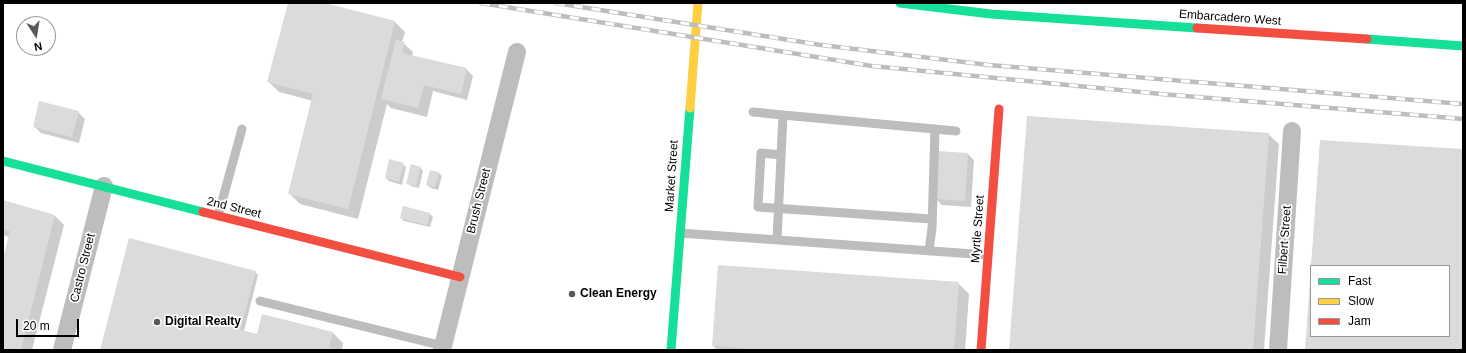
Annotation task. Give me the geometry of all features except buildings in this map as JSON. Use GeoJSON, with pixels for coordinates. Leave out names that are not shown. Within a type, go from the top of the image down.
{"type":"FeatureCollection","features":[{"type":"Feature","properties":{"kind":"street","name":"Market Street"},"geometry":{"type":"LineString","coordinates":[[671,350],[698,3]]}},
{"type":"Feature","properties":{"kind":"street","name":"Embarcadero West"},"geometry":{"type":"LineString","coordinates":[[900,3],[991,14],[1463,46]]}},
{"type":"Feature","properties":{"kind":"street","name":"Brush Street"},"geometry":{"type":"LineString","coordinates":[[443,348],[517,52]]}},
{"type":"Feature","properties":{"kind":"street","name":"Myrtle Street"},"geometry":{"type":"LineString","coordinates":[[981,350],[999,109]]}},
{"type":"Feature","properties":{"kind":"street","name":"Filbert Street"},"geometry":{"type":"LineString","coordinates":[[1278,350],[1292,131]]}},
{"type":"Feature","properties":{"kind":"street","name":"2nd Street"},"geometry":{"type":"LineString","coordinates":[[3,161],[460,277]]}},
{"type":"Feature","properties":{"kind":"street","name":"Castro Street"},"geometry":{"type":"LineString","coordinates":[[62,350],[104,186]]}},
{"type":"Feature","properties":{"kind":"lane"},"geometry":{"type":"LineString","coordinates":[[753,112],[956,131]]}},
{"type":"Feature","properties":{"kind":"lane"},"geometry":{"type":"LineString","coordinates":[[777,240],[783,115]]}},
{"type":"Feature","properties":{"kind":"lane"},"geometry":{"type":"LineString","coordinates":[[218,216],[242,129]]}},
{"type":"Feature","properties":{"kind":"lane"},"geometry":{"type":"LineString","coordinates":[[929,251],[932,219],[935,129]]}},
{"type":"Feature","properties":{"kind":"lane"},"geometry":{"type":"LineString","coordinates":[[781,155],[761,153],[758,207],[932,219]]}},
{"type":"Feature","properties":{"kind":"lane"},"geometry":{"type":"LineString","coordinates":[[680,233],[988,255]]}},
{"type":"Feature","properties":{"kind":"lane"},"geometry":{"type":"LineString","coordinates":[[260,301],[443,348]]}},
{"type":"Feature","properties":{"kind":"railway"},"geometry":{"type":"LineString","coordinates":[[481,3],[872,66],[1161,94],[1463,119]]}},
{"type":"Feature","properties":{"kind":"railway"},"geometry":{"type":"LineString","coordinates":[[556,3],[821,45],[989,65],[1463,104]]}},
{"type":"Feature","properties":{"kind":"traffic: fast"},"geometry":{"type":"LineString","coordinates":[[900,3],[991,14],[1197,28]]}},
{"type":"Feature","properties":{"kind":"traffic: fast"},"geometry":{"type":"LineString","coordinates":[[1367,39],[1463,46]]}},
{"type":"Feature","properties":{"kind":"traffic: fast"},"geometry":{"type":"LineString","coordinates":[[671,350],[690,108]]}},
{"type":"Feature","properties":{"kind":"traffic: fast"},"geometry":{"type":"LineString","coordinates":[[3,161],[203,212]]}},
{"type":"Feature","properties":{"kind":"traffic: slow"},"geometry":{"type":"LineString","coordinates":[[690,108],[698,3]]}},
{"type":"Feature","properties":{"kind":"traffic: jam"},"geometry":{"type":"LineString","coordinates":[[1197,28],[1367,39]]}},
{"type":"Feature","properties":{"kind":"traffic: jam"},"geometry":{"type":"LineString","coordinates":[[981,350],[999,109]]}},
{"type":"Feature","properties":{"kind":"traffic: jam"},"geometry":{"type":"LineString","coordinates":[[203,212],[460,277]]}},
{"type":"Feature","properties":{"kind":"place","name":"Clean Energy"},"geometry":{"type":"Point","coordinates":[572,294]}},
{"type":"Feature","properties":{"kind":"place","name":"Digital Realty"},"geometry":{"type":"Point","coordinates":[157,322]}}]}
